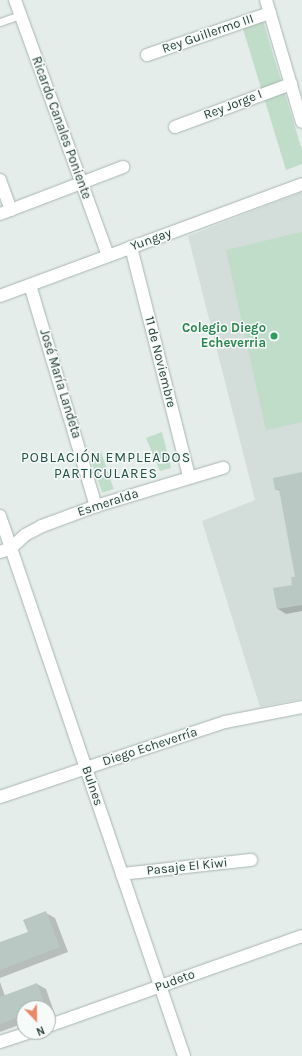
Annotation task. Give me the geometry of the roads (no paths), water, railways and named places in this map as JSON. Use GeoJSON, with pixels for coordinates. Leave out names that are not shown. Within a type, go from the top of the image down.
{"type":"FeatureCollection","features":[{"type":"Feature","properties":{"kind":"street","name":"Ricardo Canales Poniente"},"geometry":{"type":"LineString","coordinates":[[14,0],[108,256]]}},
{"type":"Feature","properties":{"kind":"street"},"geometry":{"type":"LineString","coordinates":[[266,0],[302,122]]}},
{"type":"Feature","properties":{"kind":"street","name":"Rey Guillermo III"},"geometry":{"type":"LineString","coordinates":[[146,55],[270,13]]}},
{"type":"Feature","properties":{"kind":"street","name":"Rey Jorge I"},"geometry":{"type":"LineString","coordinates":[[175,127],[291,84]]}},
{"type":"Feature","properties":{"kind":"street"},"geometry":{"type":"LineString","coordinates":[[0,180],[5,212],[123,167]]}},
{"type":"Feature","properties":{"kind":"street","name":"Yungay"},"geometry":{"type":"LineString","coordinates":[[0,296],[302,184]]}},
{"type":"Feature","properties":{"kind":"street","name":"11 de Noviembre"},"geometry":{"type":"LineString","coordinates":[[131,247],[189,478]]}},
{"type":"Feature","properties":{"kind":"street","name":"José María Landeta"},"geometry":{"type":"LineString","coordinates":[[30,285],[96,506]]}},
{"type":"Feature","properties":{"kind":"street","name":"Esmeralda"},"geometry":{"type":"LineString","coordinates":[[6,550],[25,535],[42,526],[96,506],[223,468]]}},
{"type":"Feature","properties":{"kind":"street","name":"Bulnes"},"geometry":{"type":"LineString","coordinates":[[0,516],[6,550],[86,768],[159,987],[184,1056]]}},
{"type":"Feature","properties":{"kind":"street","name":"Diego Echeverría"},"geometry":{"type":"LineString","coordinates":[[0,797],[225,722],[302,707]]}},
{"type":"Feature","properties":{"kind":"street","name":"Pasaje El Kiwi"},"geometry":{"type":"LineString","coordinates":[[122,874],[251,860]]}},
{"type":"Feature","properties":{"kind":"street","name":"Pudeto"},"geometry":{"type":"LineString","coordinates":[[56,1023],[302,936]]}},
{"type":"Feature","properties":{"kind":"street"},"geometry":{"type":"LineString","coordinates":[[0,1042],[16,1037]]}},
{"type":"Feature","properties":{"kind":"lane"},"geometry":{"type":"LineString","coordinates":[[0,22],[20,15]]}},
{"type":"Feature","properties":{"kind":"place","name":"Colegio Diego Echeverria"},"geometry":{"type":"Point","coordinates":[274,336]}},
{"type":"Feature","properties":{"kind":"district","name":"POBLACIÓN EMPLEADOS PARTICULARES"},"geometry":{"type":"Point","coordinates":[106,466]}}]}
